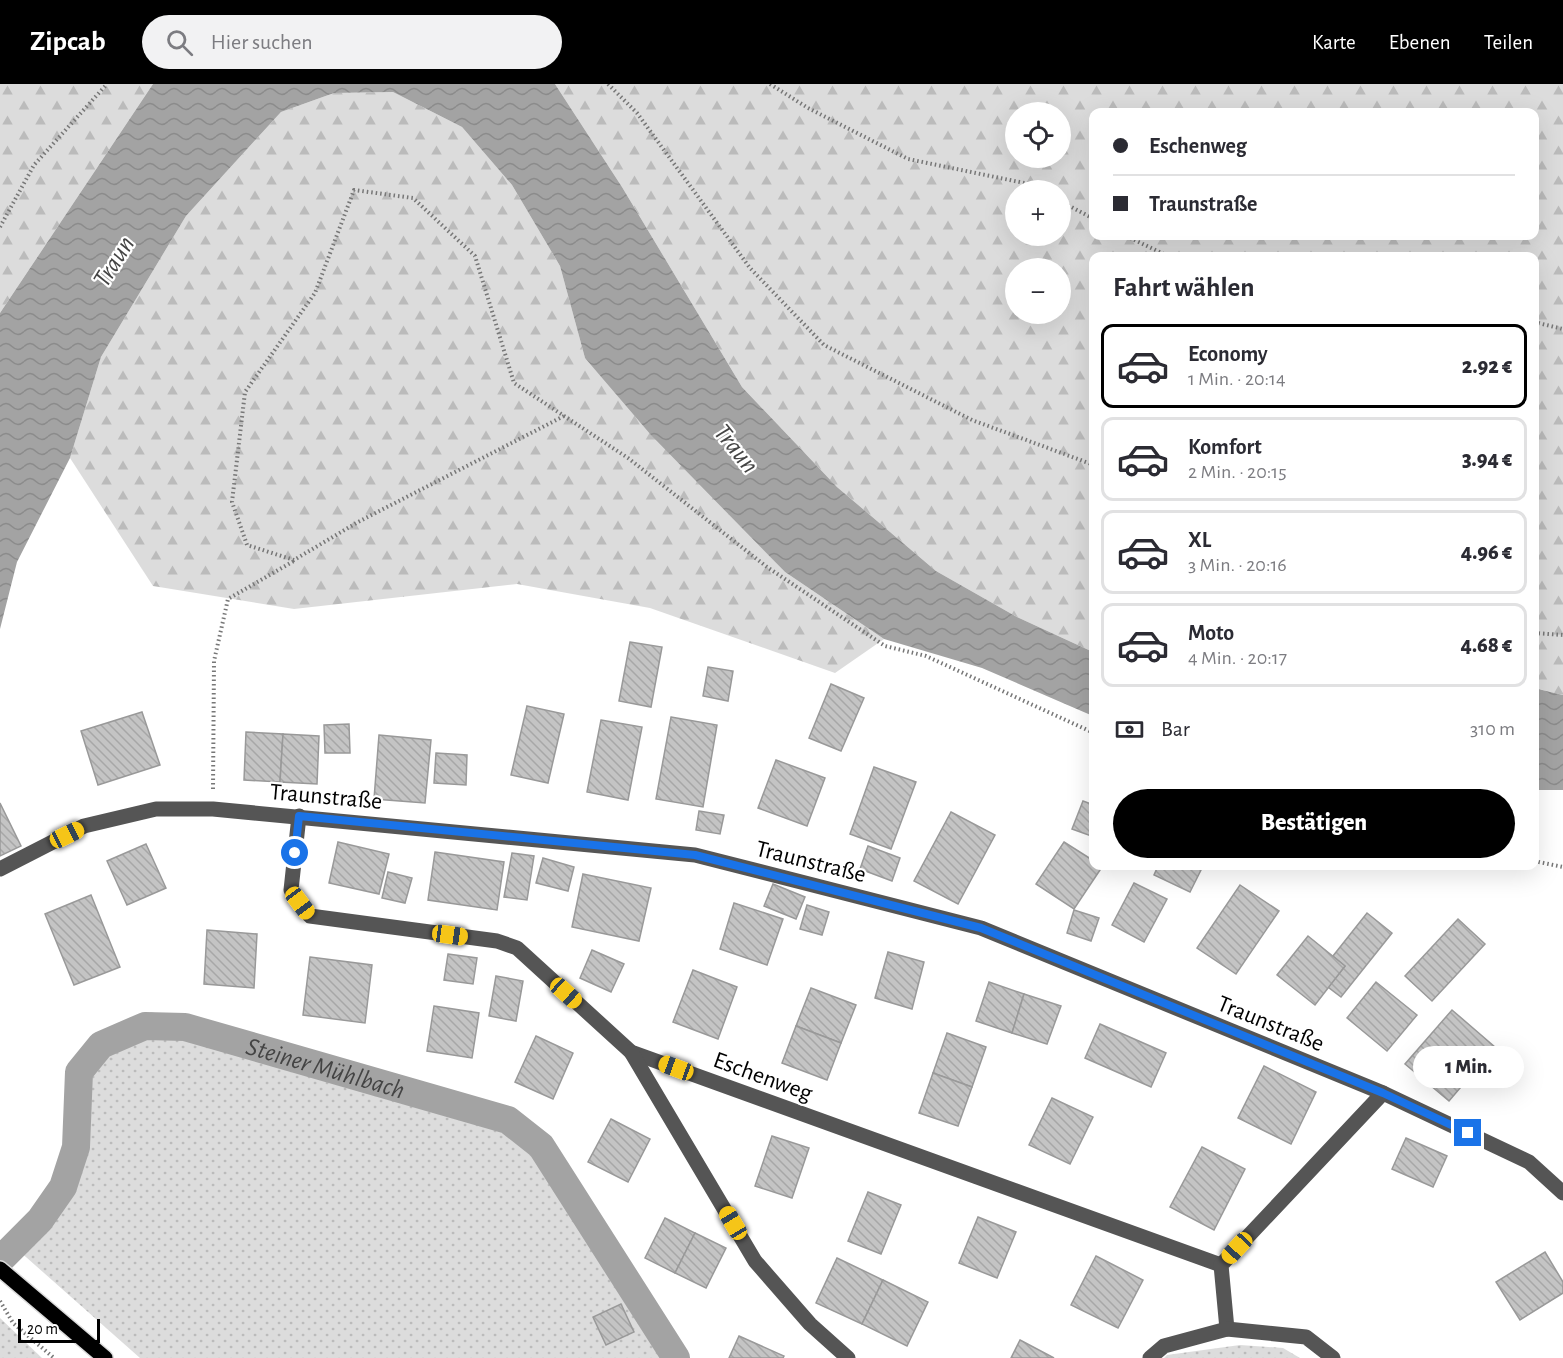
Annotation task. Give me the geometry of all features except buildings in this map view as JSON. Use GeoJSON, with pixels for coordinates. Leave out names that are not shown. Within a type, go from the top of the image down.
{"type":"FeatureCollection","features":[{"type":"Feature","properties":{"kind":"main road"},"geometry":{"type":"LineString","coordinates":[[0,1269],[105,1358]]}},
{"type":"Feature","properties":{"kind":"street","name":"Traunstraße"},"geometry":{"type":"LineString","coordinates":[[0,869],[84,826],[156,809],[213,808],[695,855],[981,928],[1383,1093],[1528,1162],[1563,1193]]}},
{"type":"Feature","properties":{"kind":"street","name":"Eschenweg"},"geometry":{"type":"LineString","coordinates":[[299,816],[291,890],[310,916],[497,941],[517,948],[632,1052],[1221,1265]]}},
{"type":"Feature","properties":{"kind":"street"},"geometry":{"type":"LineString","coordinates":[[632,1052],[755,1261],[810,1324],[848,1358]]}},
{"type":"Feature","properties":{"kind":"street"},"geometry":{"type":"LineString","coordinates":[[1227,1329],[1221,1265],[1383,1093]]}},
{"type":"Feature","properties":{"kind":"street"},"geometry":{"type":"LineString","coordinates":[[1150,1358],[1164,1346],[1227,1329],[1306,1337],[1333,1358]]}},
{"type":"Feature","properties":{"kind":"path"},"geometry":{"type":"LineString","coordinates":[[0,227],[34,165],[107,84]]}},
{"type":"Feature","properties":{"kind":"path"},"geometry":{"type":"LineString","coordinates":[[608,84],[637,113],[750,268],[824,345],[972,420],[1089,463]]}},
{"type":"Feature","properties":{"kind":"path"},"geometry":{"type":"LineString","coordinates":[[770,84],[808,108],[908,159],[1010,180]]}},
{"type":"Feature","properties":{"kind":"path"},"geometry":{"type":"LineString","coordinates":[[294,560],[247,545],[232,502],[245,392],[315,293],[354,190],[413,198],[476,256],[514,383],[627,458],[768,567],[885,646],[926,656],[1089,731]]}},
{"type":"Feature","properties":{"kind":"path"},"geometry":{"type":"LineString","coordinates":[[1071,207],[1089,216]]}},
{"type":"Feature","properties":{"kind":"path"},"geometry":{"type":"LineString","coordinates":[[1134,240],[1160,252]]}},
{"type":"Feature","properties":{"kind":"path"},"geometry":{"type":"LineString","coordinates":[[1539,323],[1563,328]]}},
{"type":"Feature","properties":{"kind":"path"},"geometry":{"type":"LineString","coordinates":[[213,808],[214,661],[228,598],[358,522],[564,416]]}},
{"type":"Feature","properties":{"kind":"path"},"geometry":{"type":"LineString","coordinates":[[1539,633],[1563,635]]}},
{"type":"Feature","properties":{"kind":"path"},"geometry":{"type":"LineString","coordinates":[[1539,862],[1563,867]]}},
{"type":"Feature","properties":{"kind":"path"},"geometry":{"type":"LineString","coordinates":[[0,1301],[13,1323],[54,1358]]}},
{"type":"Feature","properties":{"kind":"green space"},"geometry":{"type":"Polygon","coordinates":[[[0,84],[153,84],[0,313],[0,84]]]}},
{"type":"Feature","properties":{"kind":"green space"},"geometry":{"type":"Polygon","coordinates":[[[555,84],[1563,84],[1563,695],[1539,689],[1539,252],[1089,252],[1089,650],[1017,617],[936,571],[837,487],[742,387],[622,187],[555,84]]]}},
{"type":"Feature","properties":{"kind":"green space"},"geometry":{"type":"Polygon","coordinates":[[[393,92],[462,127],[512,185],[560,266],[585,358],[785,572],[884,639],[835,673],[650,608],[517,584],[294,609],[153,586],[70,458],[101,357],[186,216],[281,112],[334,93],[393,92]]]}},
{"type":"Feature","properties":{"kind":"green space"},"geometry":{"type":"Polygon","coordinates":[[[151,1012],[515,1117],[687,1358],[140,1358],[9,1242],[31,1218],[67,1161],[70,1085],[87,1048],[151,1012]]]}},
{"type":"Feature","properties":{"kind":"green space"},"geometry":{"type":"Polygon","coordinates":[[[0,1318],[42,1358],[0,1358],[0,1318]]]}},
{"type":"Feature","properties":{"kind":"green space"},"geometry":{"type":"Polygon","coordinates":[[[1240,1345],[1283,1348],[1300,1358],[1164,1358],[1167,1355],[1240,1345]]]}},
{"type":"Feature","properties":{"kind":"water","name":"Traun"},"geometry":{"type":"Polygon","coordinates":[[[153,84],[555,84],[622,187],[742,387],[837,487],[936,571],[1017,617],[1089,650],[1089,714],[982,668],[884,639],[785,572],[651,435],[585,358],[560,266],[512,185],[462,127],[393,92],[334,93],[281,112],[186,216],[101,357],[70,458],[17,562],[0,629],[0,313],[153,84]]]}},
{"type":"Feature","properties":{"kind":"water"},"geometry":{"type":"Polygon","coordinates":[[[1539,689],[1563,695],[1563,790],[1539,790],[1539,689]]]}},
{"type":"Feature","properties":{"kind":"waterway","name":"Steiner Mühlbach"},"geometry":{"type":"LineString","coordinates":[[0,1260],[40,1220],[63,1187],[76,1147],[79,1072],[101,1045],[145,1026],[185,1027],[508,1120],[541,1146],[676,1358]]}},
{"type":"Feature","properties":{"kind":"route"},"geometry":{"type":"LineString","coordinates":[[295,853],[299,816],[695,855],[981,928],[1383,1093],[1468,1133]]}}]}
